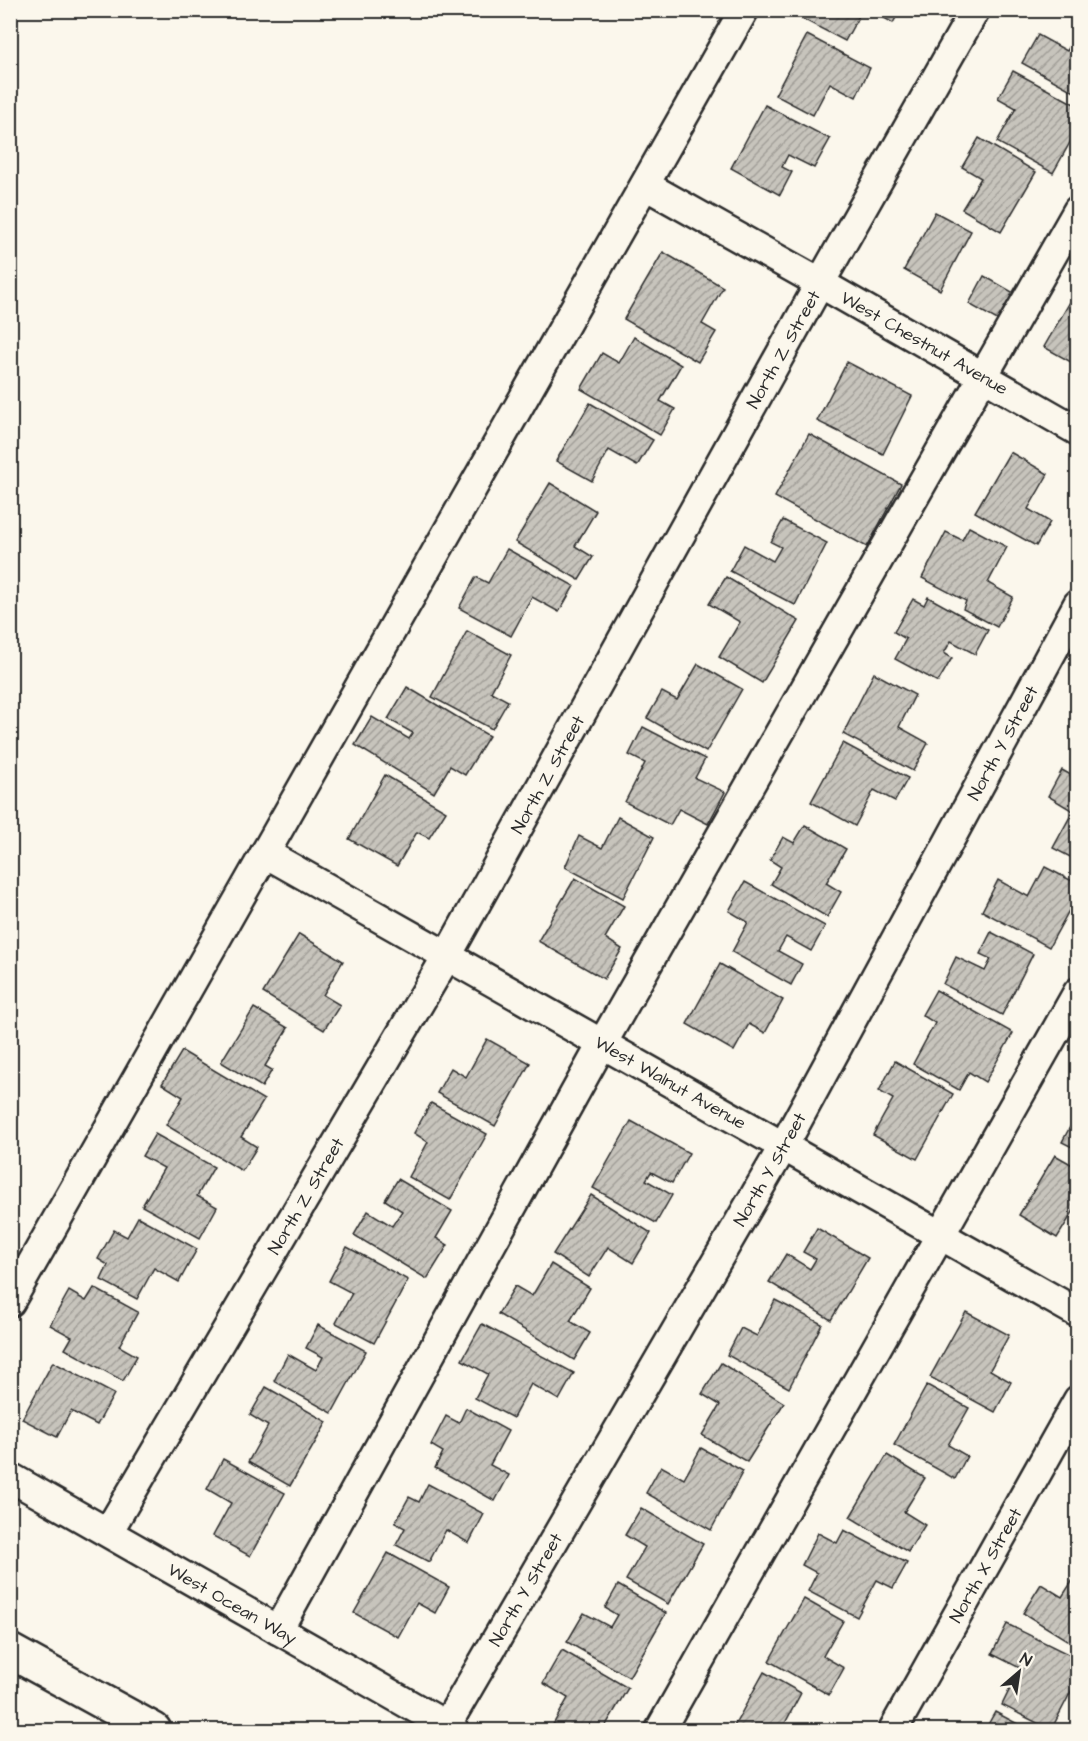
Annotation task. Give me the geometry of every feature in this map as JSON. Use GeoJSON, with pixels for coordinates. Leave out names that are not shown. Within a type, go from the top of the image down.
{"type":"FeatureCollection","features":[{"type":"Feature","properties":{"kind":"main road"},"geometry":{"type":"LineString","coordinates":[[10,1651],[154,1731]]}},
{"type":"Feature","properties":{"kind":"street"},"geometry":{"type":"LineString","coordinates":[[10,1302],[744,10]]}},
{"type":"Feature","properties":{"kind":"street","name":"North Z Street"},"geometry":{"type":"LineString","coordinates":[[108,1532],[447,956],[820,283],[975,10]]}},
{"type":"Feature","properties":{"kind":"street","name":"West Chestnut Avenue"},"geometry":{"type":"LineString","coordinates":[[645,185],[1077,431]]}},
{"type":"Feature","properties":{"kind":"street"},"geometry":{"type":"LineString","coordinates":[[278,1630],[602,1044],[1077,210]]}},
{"type":"Feature","properties":{"kind":"street","name":"North Y Street"},"geometry":{"type":"LineString","coordinates":[[450,1728],[783,1147],[1077,604]]}},
{"type":"Feature","properties":{"kind":"street","name":"West Walnut Avenue"},"geometry":{"type":"LineString","coordinates":[[265,853],[1077,1313]]}},
{"type":"Feature","properties":{"kind":"street"},"geometry":{"type":"LineString","coordinates":[[660,1731],[1077,992]]}},
{"type":"Feature","properties":{"kind":"street","name":"North X Street"},"geometry":{"type":"LineString","coordinates":[[893,1731],[1077,1400]]}},
{"type":"Feature","properties":{"kind":"street","name":"West Ocean Way"},"geometry":{"type":"LineString","coordinates":[[10,1477],[450,1728]]}},
{"type":"Feature","properties":{"kind":"building"},"geometry":{"type":"Polygon","coordinates":[[[797,10],[862,10],[845,41],[795,15],[797,10]]]}},
{"type":"Feature","properties":{"kind":"building"},"geometry":{"type":"Polygon","coordinates":[[[870,10],[900,10],[893,23],[870,10]]]}},
{"type":"Feature","properties":{"kind":"building"},"geometry":{"type":"Polygon","coordinates":[[[1078,32],[1078,94],[1022,63],[1038,35],[1067,51],[1078,32]]]}},
{"type":"Feature","properties":{"kind":"building"},"geometry":{"type":"Polygon","coordinates":[[[807,35],[870,68],[856,97],[830,83],[813,115],[775,95],[807,35]]]}},
{"type":"Feature","properties":{"kind":"building"},"geometry":{"type":"Polygon","coordinates":[[[1013,71],[1078,106],[1078,128],[1053,173],[997,142],[1016,108],[998,98],[1013,71]]]}},
{"type":"Feature","properties":{"kind":"building"},"geometry":{"type":"Polygon","coordinates":[[[765,105],[830,139],[814,168],[788,155],[782,167],[792,172],[780,195],[731,168],[765,105]]]}},
{"type":"Feature","properties":{"kind":"building"},"geometry":{"type":"Polygon","coordinates":[[[979,138],[1036,172],[1001,232],[962,209],[981,178],[962,167],[979,138]]]}},
{"type":"Feature","properties":{"kind":"building"},"geometry":{"type":"Polygon","coordinates":[[[935,212],[971,231],[940,290],[904,270],[935,212]]]}},
{"type":"Feature","properties":{"kind":"building"},"geometry":{"type":"Polygon","coordinates":[[[663,252],[723,287],[702,324],[716,332],[698,362],[624,319],[663,252]]]}},
{"type":"Feature","properties":{"kind":"building"},"geometry":{"type":"Polygon","coordinates":[[[984,276],[1021,297],[1006,325],[969,304],[984,276]]]}},
{"type":"Feature","properties":{"kind":"building"},"geometry":{"type":"Polygon","coordinates":[[[1078,288],[1078,366],[1044,347],[1078,288]]]}},
{"type":"Feature","properties":{"kind":"building"},"geometry":{"type":"Polygon","coordinates":[[[634,337],[681,365],[660,401],[675,409],[660,435],[581,389],[602,353],[619,363],[634,337]]]}},
{"type":"Feature","properties":{"kind":"building"},"geometry":{"type":"Polygon","coordinates":[[[847,362],[912,396],[883,454],[817,421],[847,362]]]}},
{"type":"Feature","properties":{"kind":"building"},"geometry":{"type":"Polygon","coordinates":[[[590,403],[653,440],[637,466],[609,450],[592,481],[556,461],[590,403]]]}},
{"type":"Feature","properties":{"kind":"building"},"geometry":{"type":"Polygon","coordinates":[[[809,434],[901,484],[867,547],[775,497],[809,434]]]}},
{"type":"Feature","properties":{"kind":"building"},"geometry":{"type":"Polygon","coordinates":[[[1010,452],[1048,474],[1028,509],[1050,522],[1036,546],[975,512],[1010,452]]]}},
{"type":"Feature","properties":{"kind":"building"},"geometry":{"type":"Polygon","coordinates":[[[550,483],[596,511],[575,546],[593,557],[579,580],[515,542],[550,483]]]}},
{"type":"Feature","properties":{"kind":"building"},"geometry":{"type":"Polygon","coordinates":[[[783,520],[827,543],[795,605],[730,571],[744,545],[773,561],[781,547],[771,542],[783,520]]]}},
{"type":"Feature","properties":{"kind":"building"},"geometry":{"type":"Polygon","coordinates":[[[969,527],[1007,547],[988,583],[1013,597],[997,627],[963,609],[966,601],[922,578],[946,532],[962,540],[969,527]]]}},
{"type":"Feature","properties":{"kind":"building"},"geometry":{"type":"Polygon","coordinates":[[[507,549],[574,586],[559,612],[532,597],[511,636],[459,608],[476,577],[488,583],[507,549]]]}},
{"type":"Feature","properties":{"kind":"building"},"geometry":{"type":"Polygon","coordinates":[[[726,577],[799,621],[762,683],[719,657],[740,622],[709,604],[726,577]]]}},
{"type":"Feature","properties":{"kind":"building"},"geometry":{"type":"Polygon","coordinates":[[[928,597],[988,630],[975,654],[951,641],[944,653],[952,658],[938,682],[895,659],[906,639],[894,632],[913,599],[924,605],[928,597]]]}},
{"type":"Feature","properties":{"kind":"building"},"geometry":{"type":"Polygon","coordinates":[[[467,631],[511,655],[491,692],[508,701],[492,729],[432,697],[467,631]]]}},
{"type":"Feature","properties":{"kind":"building"},"geometry":{"type":"Polygon","coordinates":[[[698,664],[742,689],[706,752],[647,718],[662,692],[677,700],[698,664]]]}},
{"type":"Feature","properties":{"kind":"building"},"geometry":{"type":"Polygon","coordinates":[[[874,673],[915,695],[899,727],[928,743],[913,771],[843,734],[874,673]]]}},
{"type":"Feature","properties":{"kind":"building"},"geometry":{"type":"Polygon","coordinates":[[[407,687],[489,736],[465,775],[450,766],[434,793],[355,745],[372,717],[409,739],[413,733],[388,719],[407,687]]]}},
{"type":"Feature","properties":{"kind":"building"},"geometry":{"type":"Polygon","coordinates":[[[643,727],[705,759],[695,778],[725,792],[708,824],[679,809],[670,825],[625,802],[645,763],[629,755],[643,727]]]}},
{"type":"Feature","properties":{"kind":"building"},"geometry":{"type":"Polygon","coordinates":[[[843,743],[908,778],[895,801],[874,790],[855,826],[811,802],[843,743]]]}},
{"type":"Feature","properties":{"kind":"building"},"geometry":{"type":"Polygon","coordinates":[[[1078,746],[1078,764],[1071,760],[1078,746]]]}},
{"type":"Feature","properties":{"kind":"building"},"geometry":{"type":"Polygon","coordinates":[[[1062,770],[1078,779],[1078,861],[1053,848],[1073,811],[1048,796],[1062,770]]]}},
{"type":"Feature","properties":{"kind":"building"},"geometry":{"type":"Polygon","coordinates":[[[385,775],[446,811],[429,838],[417,832],[397,866],[349,839],[385,775]]]}},
{"type":"Feature","properties":{"kind":"building"},"geometry":{"type":"Polygon","coordinates":[[[618,817],[654,837],[623,898],[565,867],[579,836],[602,848],[618,817]]]}},
{"type":"Feature","properties":{"kind":"building"},"geometry":{"type":"Polygon","coordinates":[[[805,825],[846,849],[826,883],[841,892],[827,917],[771,884],[781,867],[770,860],[783,837],[794,843],[805,825]]]}},
{"type":"Feature","properties":{"kind":"building"},"geometry":{"type":"Polygon","coordinates":[[[1045,867],[1078,884],[1078,894],[1049,947],[982,911],[998,880],[1029,897],[1045,867]]]}},
{"type":"Feature","properties":{"kind":"building"},"geometry":{"type":"Polygon","coordinates":[[[575,878],[624,906],[605,938],[622,949],[604,979],[538,941],[575,878]]]}},
{"type":"Feature","properties":{"kind":"building"},"geometry":{"type":"Polygon","coordinates":[[[745,882],[825,926],[811,951],[786,937],[778,951],[802,964],[791,985],[732,952],[748,922],[729,911],[745,882]]]}},
{"type":"Feature","properties":{"kind":"building"},"geometry":{"type":"Polygon","coordinates":[[[991,932],[1033,954],[1002,1015],[943,984],[956,957],[985,971],[991,959],[980,954],[991,932]]]}},
{"type":"Feature","properties":{"kind":"building"},"geometry":{"type":"Polygon","coordinates":[[[299,934],[343,961],[323,995],[340,1005],[324,1030],[263,993],[299,934]]]}},
{"type":"Feature","properties":{"kind":"building"},"geometry":{"type":"Polygon","coordinates":[[[720,964],[783,1000],[765,1033],[749,1024],[734,1051],[687,1024],[720,964]]]}},
{"type":"Feature","properties":{"kind":"building"},"geometry":{"type":"Polygon","coordinates":[[[936,990],[1013,1033],[985,1082],[969,1072],[959,1090],[913,1064],[935,1023],[922,1015],[936,990]]]}},
{"type":"Feature","properties":{"kind":"building"},"geometry":{"type":"Polygon","coordinates":[[[254,1008],[288,1028],[265,1066],[272,1070],[262,1087],[221,1062],[254,1008]]]}},
{"type":"Feature","properties":{"kind":"building"},"geometry":{"type":"Polygon","coordinates":[[[487,1039],[530,1063],[495,1126],[437,1093],[451,1068],[466,1077],[487,1039]]]}},
{"type":"Feature","properties":{"kind":"building"},"geometry":{"type":"Polygon","coordinates":[[[182,1051],[264,1100],[241,1137],[257,1147],[242,1171],[166,1125],[183,1097],[162,1084],[182,1051]]]}},
{"type":"Feature","properties":{"kind":"building"},"geometry":{"type":"Polygon","coordinates":[[[895,1061],[953,1094],[917,1159],[873,1135],[893,1099],[879,1091],[895,1061]]]}},
{"type":"Feature","properties":{"kind":"building"},"geometry":{"type":"Polygon","coordinates":[[[431,1103],[487,1134],[450,1200],[409,1177],[428,1142],[414,1133],[431,1103]]]}},
{"type":"Feature","properties":{"kind":"building"},"geometry":{"type":"Polygon","coordinates":[[[1078,1112],[1078,1150],[1062,1142],[1078,1112]]]}},
{"type":"Feature","properties":{"kind":"building"},"geometry":{"type":"Polygon","coordinates":[[[631,1121],[689,1153],[672,1183],[651,1172],[646,1180],[672,1195],[656,1223],[593,1188],[631,1121]]]}},
{"type":"Feature","properties":{"kind":"building"},"geometry":{"type":"Polygon","coordinates":[[[155,1134],[214,1167],[197,1196],[217,1207],[200,1238],[142,1206],[164,1168],[142,1156],[155,1134]]]}},
{"type":"Feature","properties":{"kind":"building"},"geometry":{"type":"Polygon","coordinates":[[[1055,1155],[1078,1168],[1078,1204],[1057,1238],[1019,1215],[1055,1155]]]}},
{"type":"Feature","properties":{"kind":"building"},"geometry":{"type":"Polygon","coordinates":[[[398,1179],[452,1211],[436,1238],[448,1245],[427,1279],[354,1235],[368,1211],[392,1226],[402,1211],[385,1200],[398,1179]]]}},
{"type":"Feature","properties":{"kind":"building"},"geometry":{"type":"Polygon","coordinates":[[[591,1195],[651,1233],[633,1263],[608,1247],[589,1277],[553,1254],[591,1195]]]}},
{"type":"Feature","properties":{"kind":"building"},"geometry":{"type":"Polygon","coordinates":[[[138,1217],[197,1249],[179,1282],[154,1268],[137,1299],[101,1280],[108,1265],[98,1259],[114,1230],[127,1237],[138,1217]]]}},
{"type":"Feature","properties":{"kind":"building"},"geometry":{"type":"Polygon","coordinates":[[[817,1228],[868,1258],[831,1320],[769,1282],[786,1254],[810,1269],[816,1259],[803,1252],[817,1228]]]}},
{"type":"Feature","properties":{"kind":"building"},"geometry":{"type":"Polygon","coordinates":[[[347,1247],[408,1280],[374,1343],[336,1323],[352,1293],[329,1281],[347,1247]]]}},
{"type":"Feature","properties":{"kind":"building"},"geometry":{"type":"Polygon","coordinates":[[[551,1264],[590,1288],[570,1321],[590,1333],[574,1360],[498,1314],[515,1286],[532,1296],[551,1264]]]}},
{"type":"Feature","properties":{"kind":"building"},"geometry":{"type":"Polygon","coordinates":[[[94,1288],[138,1312],[119,1346],[137,1356],[123,1381],[65,1349],[72,1337],[50,1325],[69,1291],[86,1301],[94,1288]]]}},
{"type":"Feature","properties":{"kind":"building"},"geometry":{"type":"Polygon","coordinates":[[[775,1300],[822,1324],[789,1388],[727,1355],[741,1328],[757,1336],[775,1300]]]}},
{"type":"Feature","properties":{"kind":"building"},"geometry":{"type":"Polygon","coordinates":[[[966,1312],[1009,1335],[990,1370],[1011,1382],[995,1412],[930,1377],[966,1312]]]}},
{"type":"Feature","properties":{"kind":"building"},"geometry":{"type":"Polygon","coordinates":[[[482,1324],[574,1373],[559,1400],[531,1384],[513,1418],[475,1398],[488,1374],[462,1360],[482,1324]]]}},
{"type":"Feature","properties":{"kind":"building"},"geometry":{"type":"Polygon","coordinates":[[[318,1325],[366,1351],[332,1413],[274,1381],[288,1354],[316,1370],[323,1357],[306,1348],[318,1325]]]}},
{"type":"Feature","properties":{"kind":"building"},"geometry":{"type":"Polygon","coordinates":[[[53,1362],[114,1394],[97,1425],[71,1411],[57,1437],[22,1419],[53,1362]]]}},
{"type":"Feature","properties":{"kind":"building"},"geometry":{"type":"Polygon","coordinates":[[[721,1363],[784,1403],[747,1462],[702,1435],[720,1405],[702,1394],[721,1363]]]}},
{"type":"Feature","properties":{"kind":"building"},"geometry":{"type":"Polygon","coordinates":[[[927,1385],[969,1408],[948,1445],[967,1456],[955,1479],[894,1445],[927,1385]]]}},
{"type":"Feature","properties":{"kind":"building"},"geometry":{"type":"Polygon","coordinates":[[[266,1387],[327,1422],[290,1486],[248,1462],[268,1426],[250,1415],[266,1387]]]}},
{"type":"Feature","properties":{"kind":"building"},"geometry":{"type":"Polygon","coordinates":[[[466,1408],[508,1431],[490,1465],[509,1475],[495,1501],[435,1468],[443,1452],[431,1445],[446,1416],[459,1423],[466,1408]]]}},
{"type":"Feature","properties":{"kind":"building"},"geometry":{"type":"Polygon","coordinates":[[[701,1448],[743,1471],[711,1530],[646,1493],[661,1466],[684,1479],[701,1448]]]}},
{"type":"Feature","properties":{"kind":"building"},"geometry":{"type":"Polygon","coordinates":[[[887,1455],[925,1478],[904,1512],[925,1525],[908,1552],[850,1517],[887,1455]]]}},
{"type":"Feature","properties":{"kind":"building"},"geometry":{"type":"Polygon","coordinates":[[[223,1459],[285,1493],[250,1556],[213,1536],[231,1503],[207,1489],[223,1459]]]}},
{"type":"Feature","properties":{"kind":"building"},"geometry":{"type":"Polygon","coordinates":[[[428,1484],[484,1514],[469,1543],[446,1530],[429,1562],[396,1545],[405,1528],[395,1523],[409,1497],[419,1502],[428,1484]]]}},
{"type":"Feature","properties":{"kind":"building"},"geometry":{"type":"Polygon","coordinates":[[[641,1508],[703,1544],[668,1604],[626,1580],[645,1547],[625,1535],[641,1508]]]}},
{"type":"Feature","properties":{"kind":"building"},"geometry":{"type":"Polygon","coordinates":[[[844,1530],[907,1563],[893,1588],[877,1580],[857,1617],[808,1591],[817,1573],[802,1565],[818,1533],[837,1543],[844,1530]]]}},
{"type":"Feature","properties":{"kind":"building"},"geometry":{"type":"Polygon","coordinates":[[[388,1553],[449,1587],[435,1613],[417,1603],[398,1637],[354,1613],[388,1553]]]}},
{"type":"Feature","properties":{"kind":"building"},"geometry":{"type":"Polygon","coordinates":[[[1078,1572],[1078,1647],[1023,1613],[1041,1584],[1062,1597],[1078,1572]]]}},
{"type":"Feature","properties":{"kind":"building"},"geometry":{"type":"Polygon","coordinates":[[[618,1585],[666,1613],[629,1677],[567,1642],[584,1613],[610,1627],[617,1615],[605,1608],[618,1585]]]}},
{"type":"Feature","properties":{"kind":"building"},"geometry":{"type":"Polygon","coordinates":[[[804,1599],[843,1621],[823,1656],[844,1668],[829,1695],[769,1661],[804,1599]]]}},
{"type":"Feature","properties":{"kind":"building"},"geometry":{"type":"Polygon","coordinates":[[[1007,1624],[1078,1659],[1078,1678],[1051,1730],[1002,1705],[1020,1668],[992,1654],[1007,1624]]]}},
{"type":"Feature","properties":{"kind":"building"},"geometry":{"type":"Polygon","coordinates":[[[562,1650],[628,1688],[603,1730],[550,1730],[568,1698],[543,1683],[562,1650]]]}},
{"type":"Feature","properties":{"kind":"building"},"geometry":{"type":"Polygon","coordinates":[[[764,1672],[801,1693],[783,1727],[789,1730],[732,1730],[764,1672]]]}},
{"type":"Feature","properties":{"kind":"building"},"geometry":{"type":"Polygon","coordinates":[[[995,1712],[1029,1730],[985,1730],[995,1712]]]}}]}
